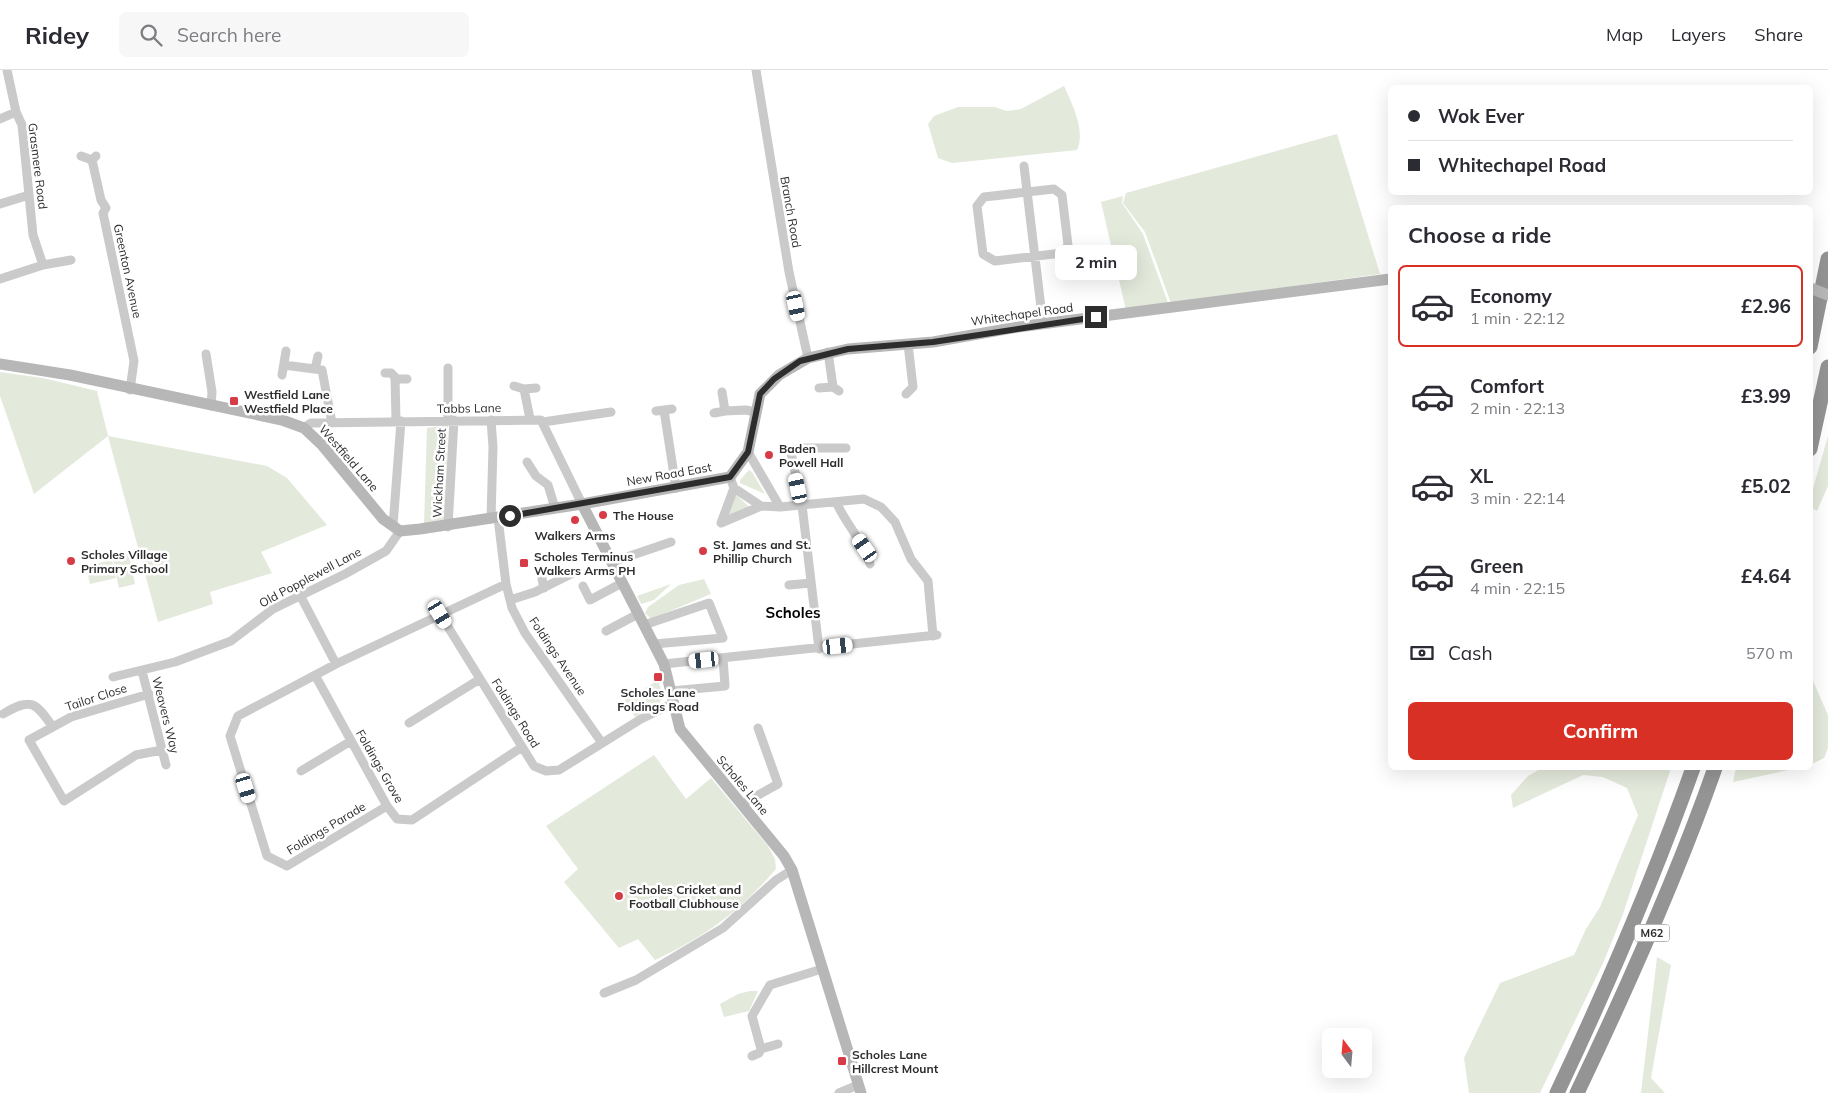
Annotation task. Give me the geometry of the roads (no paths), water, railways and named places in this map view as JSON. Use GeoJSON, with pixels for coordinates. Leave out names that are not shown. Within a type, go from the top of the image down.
{"type":"FeatureCollection","features":[{"type":"Feature","properties":{"kind":"highway"},"geometry":{"type":"LineString","coordinates":[[1813,332],[1828,259]]}},
{"type":"Feature","properties":{"kind":"highway"},"geometry":{"type":"LineString","coordinates":[[1813,435],[1828,367]]}},
{"type":"Feature","properties":{"kind":"highway","name":"M62"},"geometry":{"type":"LineString","coordinates":[[1557,1093],[1662,852],[1692,770]]}},
{"type":"Feature","properties":{"kind":"highway","name":"M62"},"geometry":{"type":"LineString","coordinates":[[1577,1093],[1651,935],[1689,842],[1714,770]]}},
{"type":"Feature","properties":{"kind":"main road","name":"Whitechapel Road"},"geometry":{"type":"LineString","coordinates":[[808,358],[828,352],[908,344],[1388,278]]}},
{"type":"Feature","properties":{"kind":"main road"},"geometry":{"type":"LineString","coordinates":[[1813,289],[1828,295]]}},
{"type":"Feature","properties":{"kind":"main road","name":"New Road East"},"geometry":{"type":"LineString","coordinates":[[582,504],[730,477],[748,452],[760,394],[769,384],[793,366],[808,358]]}},
{"type":"Feature","properties":{"kind":"main road","name":"Westfield Lane"},"geometry":{"type":"LineString","coordinates":[[0,364],[70,376],[130,390],[282,420],[304,428],[322,445],[383,519],[397,528]]}},
{"type":"Feature","properties":{"kind":"main road"},"geometry":{"type":"LineString","coordinates":[[397,528],[448,527],[582,504]]}},
{"type":"Feature","properties":{"kind":"main road","name":"Scholes Lane"},"geometry":{"type":"LineString","coordinates":[[582,504],[664,664],[680,730],[784,856],[792,870],[859,1089]]}},
{"type":"Feature","properties":{"kind":"street","name":"Grasmere Road"},"geometry":{"type":"LineString","coordinates":[[7,70],[16,112],[22,125],[34,235],[44,265]]}},
{"type":"Feature","properties":{"kind":"street","name":"Branch Road"},"geometry":{"type":"LineString","coordinates":[[756,70],[789,272],[808,358]]}},
{"type":"Feature","properties":{"kind":"street"},"geometry":{"type":"LineString","coordinates":[[0,118],[16,112]]}},
{"type":"Feature","properties":{"kind":"street","name":"Greenton Avenue"},"geometry":{"type":"LineString","coordinates":[[80,156],[94,158],[101,200],[106,208],[103,213],[134,361],[130,390]]}},
{"type":"Feature","properties":{"kind":"street"},"geometry":{"type":"LineString","coordinates":[[1024,166],[1043,324]]}},
{"type":"Feature","properties":{"kind":"street"},"geometry":{"type":"LineString","coordinates":[[1054,190],[1062,195],[1068,245],[1062,254],[1035,257],[995,262],[983,254],[977,206],[984,197],[1054,190]]}},
{"type":"Feature","properties":{"kind":"street"},"geometry":{"type":"LineString","coordinates":[[0,204],[29,195]]}},
{"type":"Feature","properties":{"kind":"street"},"geometry":{"type":"LineString","coordinates":[[0,279],[44,265],[71,260]]}},
{"type":"Feature","properties":{"kind":"street"},"geometry":{"type":"LineString","coordinates":[[906,394],[913,387],[908,344]]}},
{"type":"Feature","properties":{"kind":"street"},"geometry":{"type":"LineString","coordinates":[[282,375],[286,351]]}},
{"type":"Feature","properties":{"kind":"street"},"geometry":{"type":"LineString","coordinates":[[819,388],[836,389],[828,352]]}},
{"type":"Feature","properties":{"kind":"street"},"geometry":{"type":"LineString","coordinates":[[206,354],[212,392],[211,406]]}},
{"type":"Feature","properties":{"kind":"street"},"geometry":{"type":"LineString","coordinates":[[315,369],[318,356]]}},
{"type":"Feature","properties":{"kind":"street"},"geometry":{"type":"LineString","coordinates":[[284,365],[322,370],[332,423]]}},
{"type":"Feature","properties":{"kind":"street","name":"Wickham Street"},"geometry":{"type":"LineString","coordinates":[[448,368],[451,420],[448,527]]}},
{"type":"Feature","properties":{"kind":"street"},"geometry":{"type":"LineString","coordinates":[[385,373],[391,373],[395,378],[399,421],[397,528]]}},
{"type":"Feature","properties":{"kind":"street"},"geometry":{"type":"LineString","coordinates":[[395,378],[408,379]]}},
{"type":"Feature","properties":{"kind":"street"},"geometry":{"type":"LineString","coordinates":[[514,386],[524,389],[536,388]]}},
{"type":"Feature","properties":{"kind":"street"},"geometry":{"type":"LineString","coordinates":[[524,389],[530,419]]}},
{"type":"Feature","properties":{"kind":"street"},"geometry":{"type":"LineString","coordinates":[[722,392],[725,411]]}},
{"type":"Feature","properties":{"kind":"street"},"geometry":{"type":"LineString","coordinates":[[664,410],[676,488]]}},
{"type":"Feature","properties":{"kind":"street"},"geometry":{"type":"LineString","coordinates":[[714,413],[746,410],[755,412]]}},
{"type":"Feature","properties":{"kind":"street"},"geometry":{"type":"LineString","coordinates":[[582,504],[543,422],[611,412]]}},
{"type":"Feature","properties":{"kind":"street","name":"Tabbs Lane"},"geometry":{"type":"LineString","coordinates":[[304,428],[311,423],[530,419],[543,422]]}},
{"type":"Feature","properties":{"kind":"street","name":"Foldings Avenue"},"geometry":{"type":"LineString","coordinates":[[490,420],[494,447],[495,518],[510,600],[525,633],[602,743]]}},
{"type":"Feature","properties":{"kind":"street"},"geometry":{"type":"LineString","coordinates":[[819,648],[802,505],[791,453],[800,448],[846,448]]}},
{"type":"Feature","properties":{"kind":"street"},"geometry":{"type":"LineString","coordinates":[[748,452],[780,506]]}},
{"type":"Feature","properties":{"kind":"street"},"geometry":{"type":"LineString","coordinates":[[527,462],[536,476],[548,485],[555,508]]}},
{"type":"Feature","properties":{"kind":"street"},"geometry":{"type":"LineString","coordinates":[[730,477],[734,488],[761,506]]}},
{"type":"Feature","properties":{"kind":"street"},"geometry":{"type":"LineString","coordinates":[[664,664],[935,636],[928,581],[911,558],[895,522],[881,507],[864,499],[802,505],[761,506],[721,523],[734,488]]}},
{"type":"Feature","properties":{"kind":"street"},"geometry":{"type":"LineString","coordinates":[[836,502],[844,520],[865,548],[870,564]]}},
{"type":"Feature","properties":{"kind":"street","name":"Old Popplewell Lane"},"geometry":{"type":"LineString","coordinates":[[113,677],[174,662],[231,640],[273,609],[345,574],[386,551],[397,528]]}},
{"type":"Feature","properties":{"kind":"street"},"geometry":{"type":"LineString","coordinates":[[612,562],[671,542]]}},
{"type":"Feature","properties":{"kind":"street"},"geometry":{"type":"LineString","coordinates":[[510,600],[544,588],[573,573]]}},
{"type":"Feature","properties":{"kind":"street"},"geometry":{"type":"LineString","coordinates":[[541,574],[544,588]]}},
{"type":"Feature","properties":{"kind":"street"},"geometry":{"type":"LineString","coordinates":[[583,586],[590,600],[622,583]]}},
{"type":"Feature","properties":{"kind":"street"},"geometry":{"type":"LineString","coordinates":[[789,585],[811,583]]}},
{"type":"Feature","properties":{"kind":"street","name":"Foldings Parade"},"geometry":{"type":"LineString","coordinates":[[388,806],[287,866],[267,856],[230,736],[238,716],[336,664],[506,584]]}},
{"type":"Feature","properties":{"kind":"street"},"geometry":{"type":"LineString","coordinates":[[300,595],[336,664]]}},
{"type":"Feature","properties":{"kind":"street"},"geometry":{"type":"LineString","coordinates":[[644,625],[709,603],[723,638],[654,644]]}},
{"type":"Feature","properties":{"kind":"street","name":"Foldings Road"},"geometry":{"type":"LineString","coordinates":[[440,614],[534,766],[546,771],[559,770],[641,719],[674,703]]}},
{"type":"Feature","properties":{"kind":"street"},"geometry":{"type":"LineString","coordinates":[[606,632],[638,614]]}},
{"type":"Feature","properties":{"kind":"street"},"geometry":{"type":"LineString","coordinates":[[671,691],[725,686],[723,658]]}},
{"type":"Feature","properties":{"kind":"street","name":"Weavers Way"},"geometry":{"type":"LineString","coordinates":[[142,671],[166,765]]}},
{"type":"Feature","properties":{"kind":"street","name":"Foldings Grove"},"geometry":{"type":"LineString","coordinates":[[315,675],[388,806],[398,819],[412,820],[522,747]]}},
{"type":"Feature","properties":{"kind":"street"},"geometry":{"type":"LineString","coordinates":[[409,723],[480,679]]}},
{"type":"Feature","properties":{"kind":"street","name":"Tailor Close"},"geometry":{"type":"LineString","coordinates":[[149,694],[71,717],[29,740],[64,802],[136,755],[162,750]]}},
{"type":"Feature","properties":{"kind":"street"},"geometry":{"type":"LineString","coordinates":[[3,714],[21,704],[33,705],[41,711],[52,726]]}},
{"type":"Feature","properties":{"kind":"street"},"geometry":{"type":"LineString","coordinates":[[742,804],[778,784],[758,728]]}},
{"type":"Feature","properties":{"kind":"street"},"geometry":{"type":"LineString","coordinates":[[301,771],[351,741]]}},
{"type":"Feature","properties":{"kind":"street"},"geometry":{"type":"LineString","coordinates":[[604,993],[642,976],[723,928],[776,880],[792,870]]}},
{"type":"Feature","properties":{"kind":"street"},"geometry":{"type":"LineString","coordinates":[[752,1056],[759,1054],[761,1049],[752,1016],[770,985],[822,969]]}},
{"type":"Feature","properties":{"kind":"street"},"geometry":{"type":"LineString","coordinates":[[761,1049],[778,1044]]}},
{"type":"Feature","properties":{"kind":"street"},"geometry":{"type":"LineString","coordinates":[[839,1093],[859,1089]]}},
{"type":"Feature","properties":{"kind":"place","name":"Westfield Lane Westfield Place"},"geometry":{"type":"Point","coordinates":[234,401]}},
{"type":"Feature","properties":{"kind":"place","name":"Baden Powell Hall"},"geometry":{"type":"Point","coordinates":[769,455]}},
{"type":"Feature","properties":{"kind":"place","name":"The House"},"geometry":{"type":"Point","coordinates":[603,515]}},
{"type":"Feature","properties":{"kind":"place","name":"Walkers Arms"},"geometry":{"type":"Point","coordinates":[575,520]}},
{"type":"Feature","properties":{"kind":"place","name":"St. James and St. Phillip Church"},"geometry":{"type":"Point","coordinates":[703,551]}},
{"type":"Feature","properties":{"kind":"place","name":"Scholes Village Primary School"},"geometry":{"type":"Point","coordinates":[71,561]}},
{"type":"Feature","properties":{"kind":"place","name":"Scholes Terminus Walkers Arms PH"},"geometry":{"type":"Point","coordinates":[524,563]}},
{"type":"Feature","properties":{"kind":"place","name":"Scholes Lane Foldings Road"},"geometry":{"type":"Point","coordinates":[658,677]}},
{"type":"Feature","properties":{"kind":"place","name":"Scholes Cricket and Football Clubhouse"},"geometry":{"type":"Point","coordinates":[619,896]}},
{"type":"Feature","properties":{"kind":"place","name":"Scholes Lane Hillcrest Mount"},"geometry":{"type":"Point","coordinates":[842,1061]}},
{"type":"Feature","properties":{"kind":"district","name":"Scholes"},"geometry":{"type":"Point","coordinates":[793,612]}}]}
